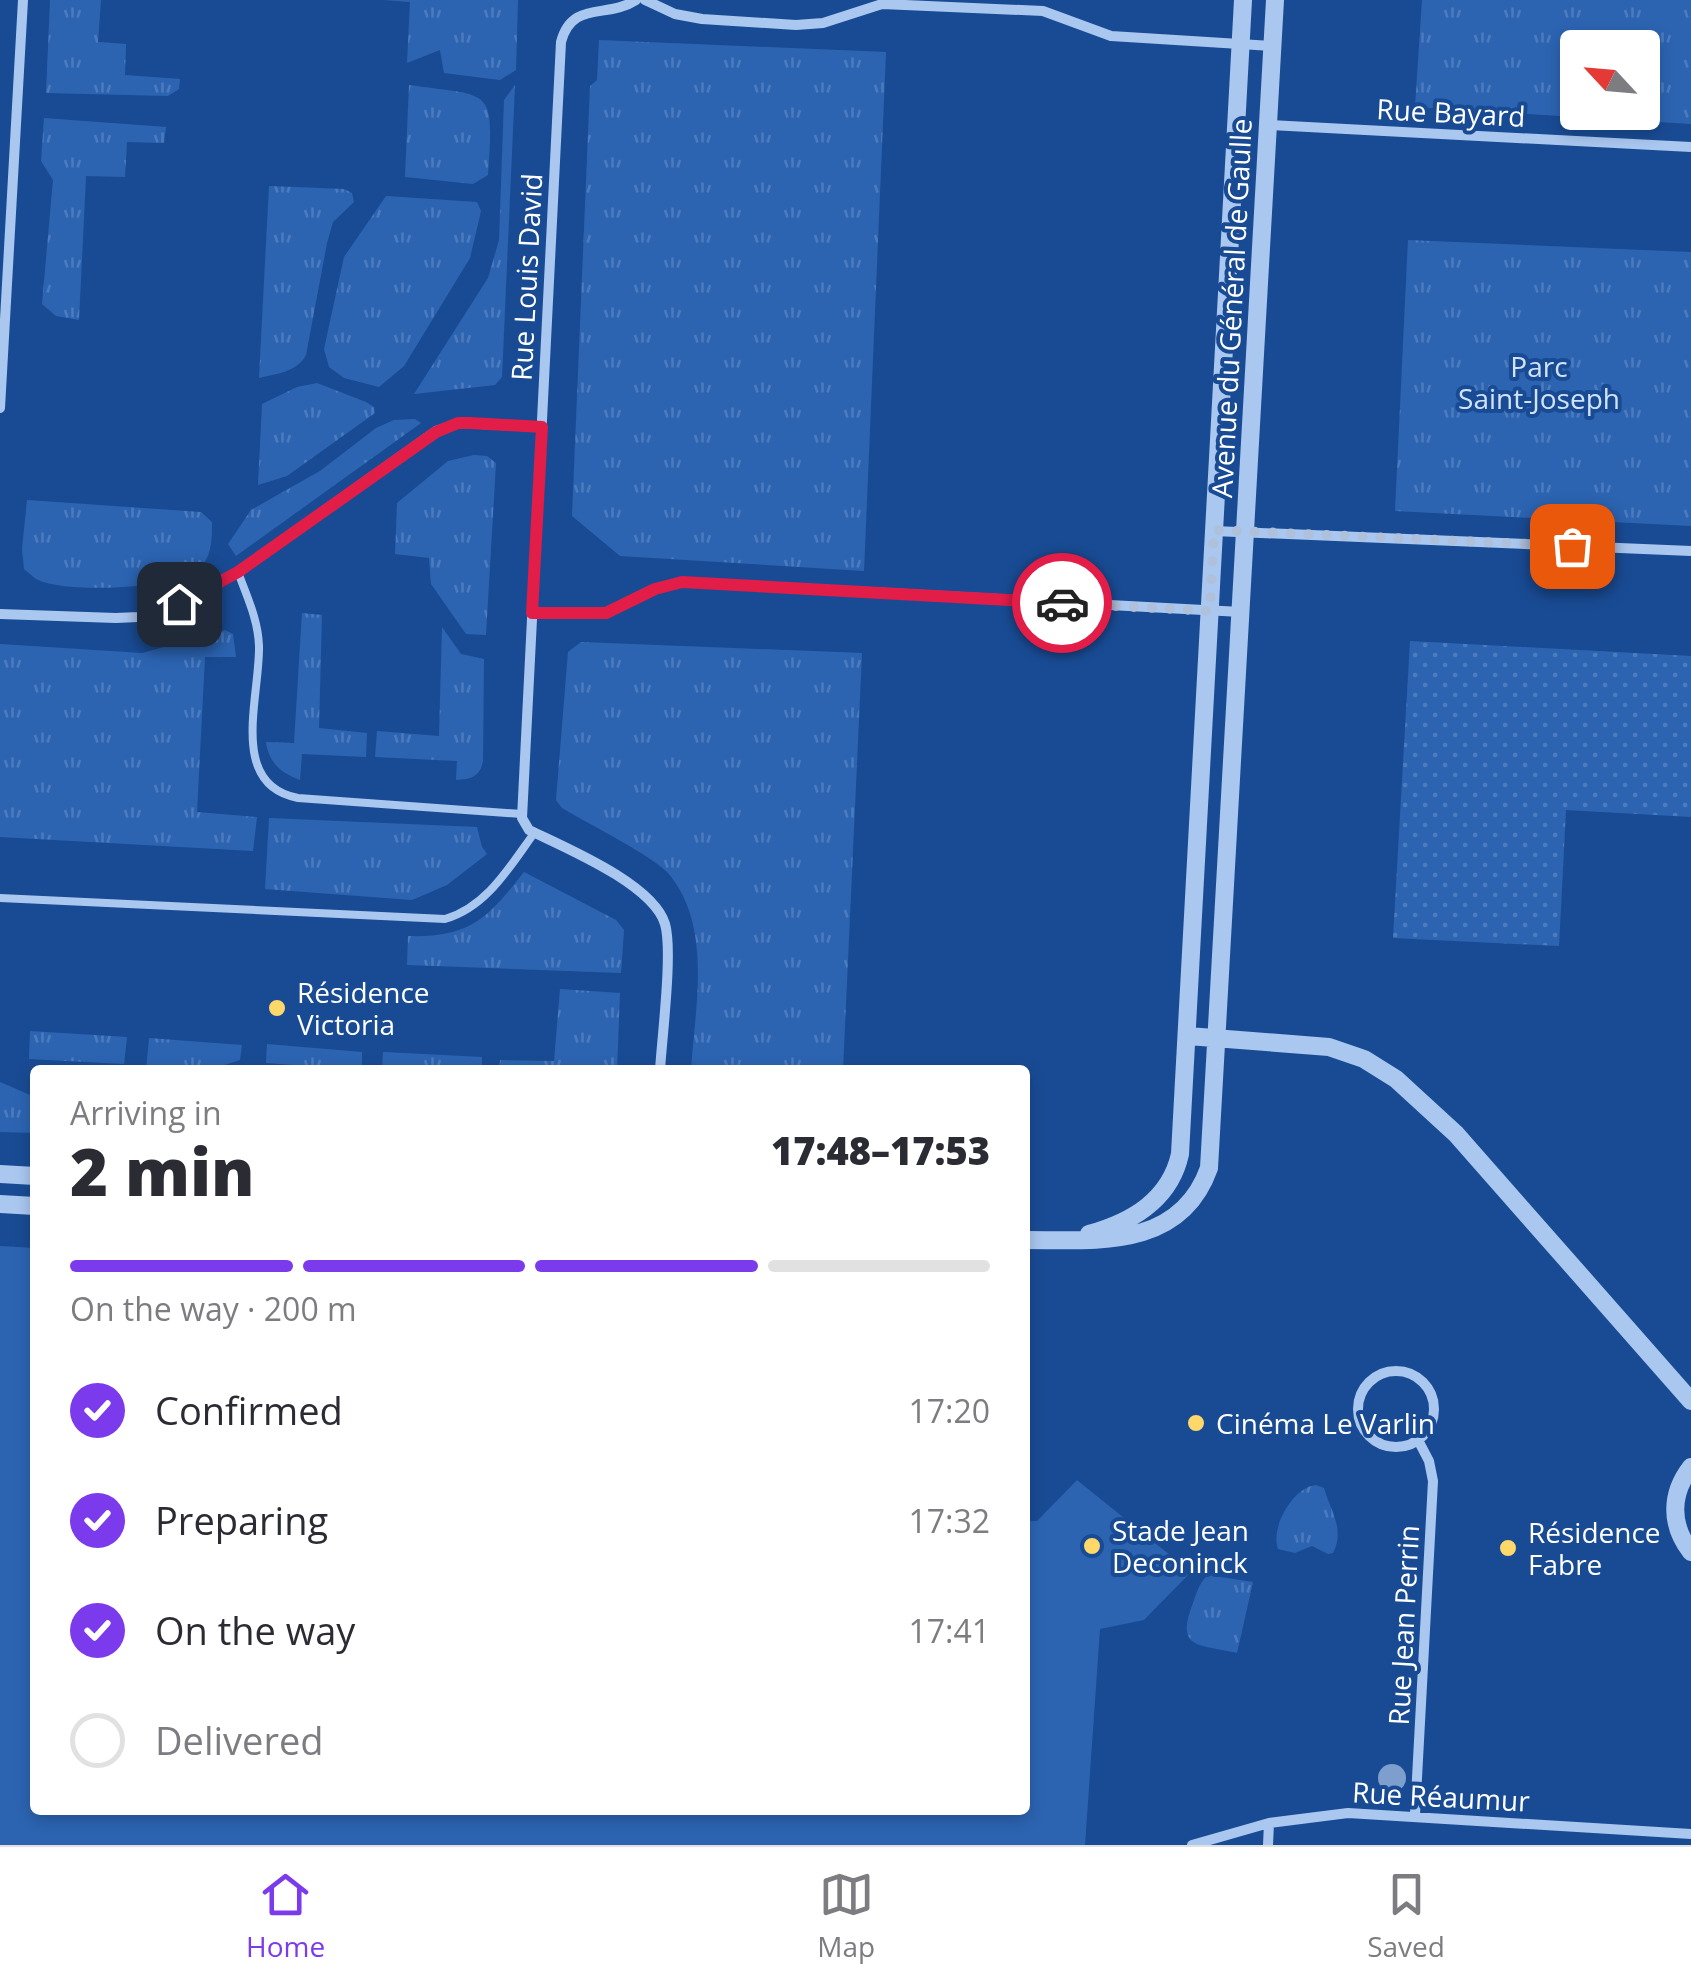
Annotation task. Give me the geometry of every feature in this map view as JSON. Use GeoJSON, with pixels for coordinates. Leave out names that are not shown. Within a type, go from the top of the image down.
{"type":"FeatureCollection","features":[{"type":"Feature","properties":{"kind":"street"},"geometry":{"type":"LineString","coordinates":[[0,408],[23,0]]}},
{"type":"Feature","properties":{"kind":"street","name":"Rue Louis David"},"geometry":{"type":"LineString","coordinates":[[522,814],[563,35],[578,14],[626,6],[636,0]]}},
{"type":"Feature","properties":{"kind":"street"},"geometry":{"type":"LineString","coordinates":[[645,0],[675,14],[702,19],[796,25],[822,23],[882,4],[1043,11],[1111,36],[1272,46]]}},
{"type":"Feature","properties":{"kind":"street","name":"Avenue du Général de Gaulle"},"geometry":{"type":"LineString","coordinates":[[1058,1240],[1123,1222],[1154,1202],[1168,1185],[1180,1154],[1243,0]]}},
{"type":"Feature","properties":{"kind":"street","name":"Avenue du Général de Gaulle"},"geometry":{"type":"LineString","coordinates":[[1058,1240],[1101,1240],[1138,1234],[1171,1219],[1196,1196],[1212,1156],[1275,0]]}},
{"type":"Feature","properties":{"kind":"street","name":"Rue Bayard"},"geometry":{"type":"LineString","coordinates":[[1268,125],[1691,147]]}},
{"type":"Feature","properties":{"kind":"street"},"geometry":{"type":"LineString","coordinates":[[0,614],[138,617],[190,599],[238,572],[436,432],[458,423],[542,427]]}},
{"type":"Feature","properties":{"kind":"street"},"geometry":{"type":"LineString","coordinates":[[1214,530],[1691,551]]}},
{"type":"Feature","properties":{"kind":"street"},"geometry":{"type":"LineString","coordinates":[[532,613],[606,613],[655,589],[682,582],[1242,612]]}},
{"type":"Feature","properties":{"kind":"street"},"geometry":{"type":"LineString","coordinates":[[522,814],[526,827],[633,886],[660,912],[667,940],[660,1065]]}},
{"type":"Feature","properties":{"kind":"street"},"geometry":{"type":"LineString","coordinates":[[1188,1036],[1329,1047],[1364,1059],[1396,1078],[1456,1134],[1691,1401]]}},
{"type":"Feature","properties":{"kind":"street"},"geometry":{"type":"LineString","coordinates":[[0,1174],[30,1176]]}},
{"type":"Feature","properties":{"kind":"street"},"geometry":{"type":"LineString","coordinates":[[0,1204],[30,1206]]}},
{"type":"Feature","properties":{"kind":"street"},"geometry":{"type":"LineString","coordinates":[[1030,1240],[1058,1240]]}},
{"type":"Feature","properties":{"kind":"street"},"geometry":{"type":"LineString","coordinates":[[1398,1371],[1425,1384],[1432,1395],[1434,1413],[1431,1426],[1418,1440],[1407,1446],[1389,1446],[1367,1434],[1358,1404],[1374,1378],[1398,1371]]}},
{"type":"Feature","properties":{"kind":"street","name":"Rue Jean Perrin"},"geometry":{"type":"LineString","coordinates":[[1414,1815],[1433,1480],[1430,1461],[1418,1440]]}},
{"type":"Feature","properties":{"kind":"street"},"geometry":{"type":"LineString","coordinates":[[1691,1466],[1678,1487],[1674,1511],[1680,1536],[1691,1552]]}},
{"type":"Feature","properties":{"kind":"street","name":"Rue Réaumur"},"geometry":{"type":"LineString","coordinates":[[1192,1845],[1269,1822],[1348,1813],[1691,1834]]}},
{"type":"Feature","properties":{"kind":"street"},"geometry":{"type":"LineString","coordinates":[[1268,1845],[1269,1822]]}},
{"type":"Feature","properties":{"kind":"lane"},"geometry":{"type":"LineString","coordinates":[[238,572],[256,619],[259,648],[253,754],[268,787],[282,796],[298,798],[522,814]]}},
{"type":"Feature","properties":{"kind":"lane"},"geometry":{"type":"LineString","coordinates":[[0,898],[444,919],[457,916],[490,891],[535,832]]}},
{"type":"Feature","properties":{"kind":"green space"},"geometry":{"type":"Polygon","coordinates":[[[50,0],[101,0],[98,42],[126,44],[125,75],[180,79],[179,89],[168,96],[46,93],[50,0]]]}},
{"type":"Feature","properties":{"kind":"green space"},"geometry":{"type":"Polygon","coordinates":[[[384,0],[518,0],[516,70],[500,80],[444,73],[440,50],[407,63],[410,2],[384,0]]]}},
{"type":"Feature","properties":{"kind":"green space"},"geometry":{"type":"Polygon","coordinates":[[[1422,0],[1691,0],[1691,124],[1660,122],[1660,30],[1560,30],[1560,116],[1415,107],[1422,0]]]}},
{"type":"Feature","properties":{"kind":"green space"},"geometry":{"type":"Polygon","coordinates":[[[599,40],[886,52],[864,571],[620,556],[572,516],[590,86],[597,80],[599,40]]]}},
{"type":"Feature","properties":{"kind":"green space"},"geometry":{"type":"Polygon","coordinates":[[[409,85],[472,95],[482,101],[490,125],[488,175],[473,184],[405,177],[409,85]]]}},
{"type":"Feature","properties":{"kind":"green space"},"geometry":{"type":"Polygon","coordinates":[[[515,85],[502,377],[495,385],[414,394],[488,278],[499,240],[504,100],[515,85]]]}},
{"type":"Feature","properties":{"kind":"green space"},"geometry":{"type":"Polygon","coordinates":[[[44,118],[166,127],[164,143],[127,142],[125,177],[86,176],[79,320],[56,316],[42,304],[53,180],[41,161],[44,118]]]}},
{"type":"Feature","properties":{"kind":"green space"},"geometry":{"type":"Polygon","coordinates":[[[269,186],[344,189],[352,193],[354,202],[333,222],[306,355],[292,369],[259,378],[269,186]]]}},
{"type":"Feature","properties":{"kind":"green space"},"geometry":{"type":"Polygon","coordinates":[[[386,196],[477,202],[481,211],[470,258],[404,366],[379,387],[344,378],[329,367],[324,349],[344,257],[386,196]]]}},
{"type":"Feature","properties":{"kind":"green space","name":"Parc Saint-Joseph"},"geometry":{"type":"Polygon","coordinates":[[[1408,240],[1691,252],[1691,526],[1395,511],[1408,240]]]}},
{"type":"Feature","properties":{"kind":"green space"},"geometry":{"type":"Polygon","coordinates":[[[317,383],[366,402],[374,407],[375,413],[287,476],[258,485],[262,404],[297,387],[317,383]]]}},
{"type":"Feature","properties":{"kind":"green space"},"geometry":{"type":"Polygon","coordinates":[[[415,419],[421,423],[236,556],[228,544],[251,510],[320,471],[376,428],[394,420],[415,419]]]}},
{"type":"Feature","properties":{"kind":"green space"},"geometry":{"type":"Polygon","coordinates":[[[487,456],[496,463],[486,635],[466,634],[431,584],[429,558],[395,554],[397,503],[448,461],[487,456]]]}},
{"type":"Feature","properties":{"kind":"green space"},"geometry":{"type":"Polygon","coordinates":[[[27,500],[201,512],[212,522],[210,551],[202,566],[190,574],[147,585],[95,588],[50,584],[24,569],[27,500]]]}},
{"type":"Feature","properties":{"kind":"green space"},"geometry":{"type":"Polygon","coordinates":[[[302,613],[322,615],[319,728],[367,733],[366,757],[302,754],[300,780],[277,766],[266,742],[294,743],[302,613]]]}},
{"type":"Feature","properties":{"kind":"green space"},"geometry":{"type":"Polygon","coordinates":[[[442,627],[461,654],[484,659],[483,761],[477,774],[461,780],[456,780],[457,761],[375,757],[377,731],[439,736],[442,627]]]}},
{"type":"Feature","properties":{"kind":"green space"},"geometry":{"type":"Polygon","coordinates":[[[225,630],[233,634],[236,657],[205,657],[197,812],[257,817],[253,851],[0,837],[0,644],[142,653],[225,630]]]}},
{"type":"Feature","properties":{"kind":"green space"},"geometry":{"type":"Polygon","coordinates":[[[1410,641],[1691,656],[1691,817],[1566,810],[1559,946],[1393,938],[1410,641]]]}},
{"type":"Feature","properties":{"kind":"green space"},"geometry":{"type":"Polygon","coordinates":[[[581,642],[862,653],[843,1065],[691,1065],[698,968],[691,917],[682,894],[660,866],[562,808],[556,800],[568,652],[581,642]]]}},
{"type":"Feature","properties":{"kind":"green space"},"geometry":{"type":"Polygon","coordinates":[[[269,818],[477,827],[487,854],[447,885],[412,900],[265,889],[269,818]]]}},
{"type":"Feature","properties":{"kind":"green space"},"geometry":{"type":"Polygon","coordinates":[[[524,872],[616,920],[624,930],[621,973],[407,965],[408,936],[447,933],[476,922],[524,872]]]}},
{"type":"Feature","properties":{"kind":"green space"},"geometry":{"type":"Polygon","coordinates":[[[560,989],[620,993],[617,1065],[500,1065],[500,1060],[554,1061],[560,989]]]}},
{"type":"Feature","properties":{"kind":"green space"},"geometry":{"type":"Polygon","coordinates":[[[30,1031],[127,1037],[124,1064],[29,1059],[30,1031]]]}},
{"type":"Feature","properties":{"kind":"green space"},"geometry":{"type":"Polygon","coordinates":[[[149,1038],[242,1045],[240,1060],[224,1065],[146,1065],[149,1038]]]}},
{"type":"Feature","properties":{"kind":"green space"},"geometry":{"type":"Polygon","coordinates":[[[267,1044],[362,1052],[362,1065],[266,1063],[267,1044]]]}},
{"type":"Feature","properties":{"kind":"green space"},"geometry":{"type":"Polygon","coordinates":[[[383,1052],[482,1057],[482,1065],[382,1065],[383,1052]]]}},
{"type":"Feature","properties":{"kind":"green space"},"geometry":{"type":"Polygon","coordinates":[[[0,1082],[30,1095],[30,1133],[0,1132],[0,1082]]]}},
{"type":"Feature","properties":{"kind":"green space","name":"Stade Jean Deconinck"},"geometry":{"type":"Polygon","coordinates":[[[0,1246],[30,1248],[30,1815],[1030,1815],[1030,1521],[1037,1521],[1077,1480],[1191,1572],[1144,1620],[1100,1629],[1085,1845],[0,1845],[0,1246]]]}},
{"type":"Feature","properties":{"kind":"green space"},"geometry":{"type":"Polygon","coordinates":[[[1316,1485],[1324,1488],[1336,1520],[1338,1536],[1333,1553],[1312,1546],[1295,1553],[1278,1549],[1277,1530],[1285,1510],[1299,1493],[1316,1485]]]}},
{"type":"Feature","properties":{"kind":"green space"},"geometry":{"type":"Polygon","coordinates":[[[1208,1575],[1253,1582],[1237,1653],[1201,1646],[1189,1637],[1188,1618],[1208,1575]]]}},
{"type":"Feature","properties":{"kind":"way so far"},"geometry":{"type":"LineString","coordinates":[[1062,603],[1210,611],[1214,530],[1572,546]]}},
{"type":"Feature","properties":{"kind":"place","name":"Résidence Victoria"},"geometry":{"type":"Point","coordinates":[277,1008]}},
{"type":"Feature","properties":{"kind":"place","name":"Cinéma Le Varlin"},"geometry":{"type":"Point","coordinates":[1196,1423]}},
{"type":"Feature","properties":{"kind":"place","name":"Stade Jean Deconinck"},"geometry":{"type":"Point","coordinates":[1092,1546]}},
{"type":"Feature","properties":{"kind":"place","name":"Résidence Fabre"},"geometry":{"type":"Point","coordinates":[1508,1548]}},
{"type":"Feature","properties":{"kind":"route"},"geometry":{"type":"LineString","coordinates":[[179,604],[220,584],[436,432],[458,423],[542,427],[532,613],[606,613],[655,589],[682,582],[1062,603]]}}]}
